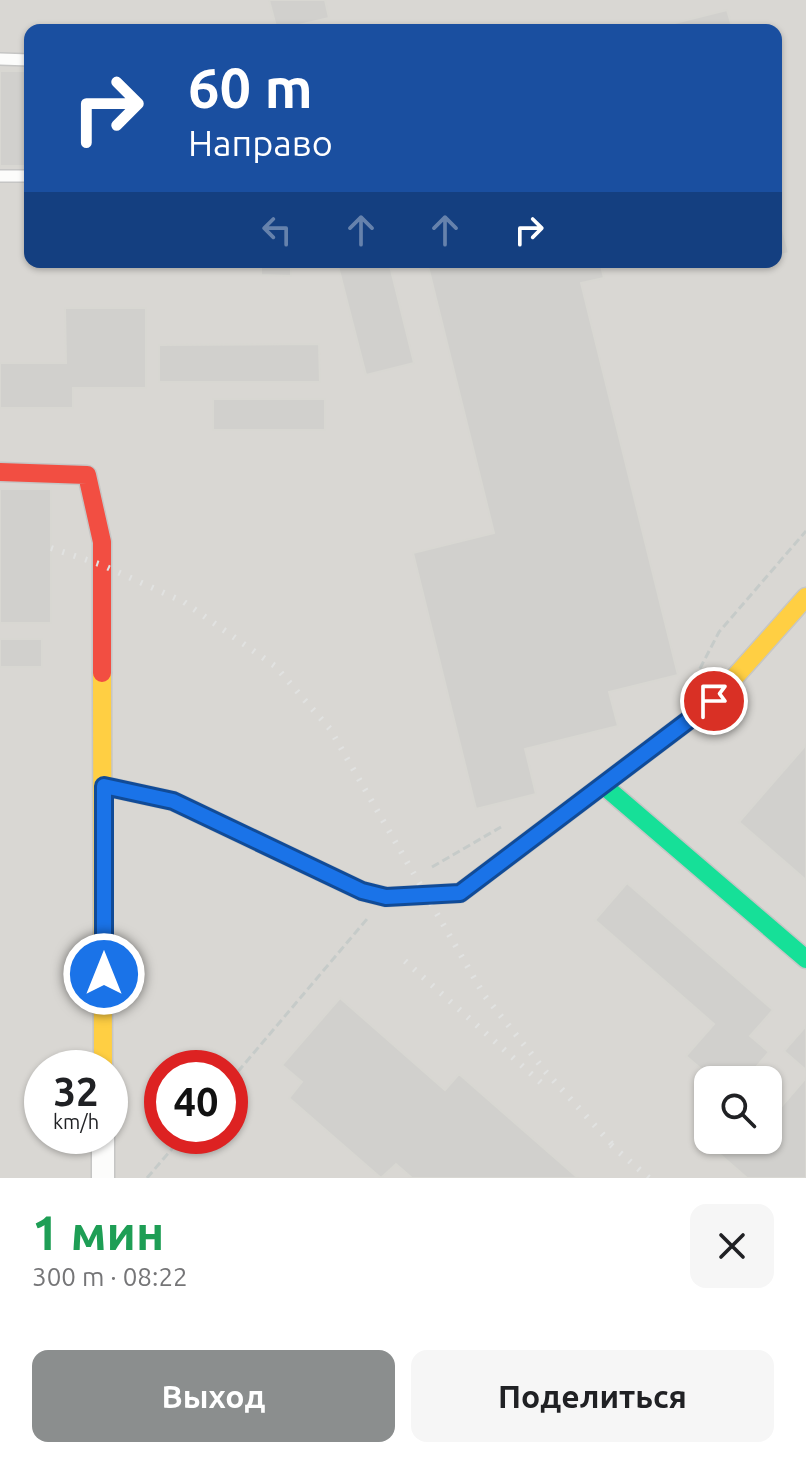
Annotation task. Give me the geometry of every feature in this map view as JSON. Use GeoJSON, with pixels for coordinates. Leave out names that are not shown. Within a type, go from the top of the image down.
{"type":"FeatureCollection","features":[{"type":"Feature","properties":{"kind":"street"},"geometry":{"type":"LineString","coordinates":[[0,472],[87,475],[102,542],[103,1050]]}},
{"type":"Feature","properties":{"kind":"street"},"geometry":{"type":"LineString","coordinates":[[104,786],[173,801],[362,891],[386,897],[460,893],[714,701],[806,597]]}},
{"type":"Feature","properties":{"kind":"street"},"geometry":{"type":"LineString","coordinates":[[603,785],[806,959]]}},
{"type":"Feature","properties":{"kind":"street"},"geometry":{"type":"LineString","coordinates":[[103,1154],[103,1178]]}},
{"type":"Feature","properties":{"kind":"lane"},"geometry":{"type":"LineString","coordinates":[[0,59],[24,60]]}},
{"type":"Feature","properties":{"kind":"lane"},"geometry":{"type":"LineString","coordinates":[[0,176],[24,176]]}},
{"type":"Feature","properties":{"kind":"path"},"geometry":{"type":"LineString","coordinates":[[684,690],[694,680],[719,632],[806,531]]}},
{"type":"Feature","properties":{"kind":"path"},"geometry":{"type":"LineString","coordinates":[[427,871],[459,849],[508,824]]}},
{"type":"Feature","properties":{"kind":"path"},"geometry":{"type":"LineString","coordinates":[[248,1060],[386,897]]}},
{"type":"Feature","properties":{"kind":"path"},"geometry":{"type":"LineString","coordinates":[[147,1178],[168,1154]]}},
{"type":"Feature","properties":{"kind":"shaded area"},"geometry":{"type":"Polygon","coordinates":[[[0,0],[806,0],[806,1178],[0,1178],[0,0]]]}},
{"type":"Feature","properties":{"kind":"building"},"geometry":{"type":"Polygon","coordinates":[[[269,0],[325,0],[329,18],[303,24],[275,24],[269,0]]]}},
{"type":"Feature","properties":{"kind":"building"},"geometry":{"type":"Polygon","coordinates":[[[727,10],[731,24],[671,24],[727,10]]]}},
{"type":"Feature","properties":{"kind":"building"},"geometry":{"type":"Polygon","coordinates":[[[0,71],[24,71],[24,166],[0,166],[0,71]]]}},
{"type":"Feature","properties":{"kind":"building"},"geometry":{"type":"Polygon","coordinates":[[[782,226],[789,253],[782,255],[782,226]]]}},
{"type":"Feature","properties":{"kind":"building"},"geometry":{"type":"Polygon","coordinates":[[[261,268],[291,268],[291,276],[261,275],[261,268]]]}},
{"type":"Feature","properties":{"kind":"building"},"geometry":{"type":"Polygon","coordinates":[[[339,268],[390,268],[414,363],[366,375],[339,268]]]}},
{"type":"Feature","properties":{"kind":"building"},"geometry":{"type":"Polygon","coordinates":[[[428,268],[602,268],[604,278],[581,283],[678,675],[609,692],[618,726],[525,749],[536,794],[476,809],[413,553],[494,533],[428,268]]]}},
{"type":"Feature","properties":{"kind":"building"},"geometry":{"type":"Polygon","coordinates":[[[65,308],[146,308],[146,388],[73,388],[73,408],[0,408],[0,363],[66,363],[65,308]]]}},
{"type":"Feature","properties":{"kind":"building"},"geometry":{"type":"Polygon","coordinates":[[[319,344],[320,382],[159,382],[159,345],[319,344]]]}},
{"type":"Feature","properties":{"kind":"building"},"geometry":{"type":"Polygon","coordinates":[[[213,399],[325,399],[325,430],[213,430],[213,399]]]}},
{"type":"Feature","properties":{"kind":"building"},"geometry":{"type":"Polygon","coordinates":[[[0,489],[51,489],[51,623],[0,623],[0,489]]]}},
{"type":"Feature","properties":{"kind":"building"},"geometry":{"type":"Polygon","coordinates":[[[0,639],[42,639],[42,667],[0,667],[0,639]]]}},
{"type":"Feature","properties":{"kind":"building"},"geometry":{"type":"Polygon","coordinates":[[[806,745],[806,880],[739,822],[806,745]]]}},
{"type":"Feature","properties":{"kind":"building"},"geometry":{"type":"Polygon","coordinates":[[[627,883],[773,1010],[750,1036],[769,1052],[757,1066],[698,1066],[686,1056],[714,1024],[595,920],[627,883]]]}},
{"type":"Feature","properties":{"kind":"building"},"geometry":{"type":"Polygon","coordinates":[[[340,998],[445,1090],[459,1074],[578,1178],[412,1178],[396,1164],[381,1178],[289,1098],[302,1082],[282,1065],[340,998]]]}},
{"type":"Feature","properties":{"kind":"building"},"geometry":{"type":"Polygon","coordinates":[[[806,1026],[806,1070],[784,1051],[806,1026]]]}},
{"type":"Feature","properties":{"kind":"building"},"geometry":{"type":"Polygon","coordinates":[[[806,1078],[806,1178],[747,1178],[719,1154],[782,1154],[782,1106],[806,1078]]]}},
{"type":"Feature","properties":{"kind":"railway"},"geometry":{"type":"LineString","coordinates":[[51,548],[102,565],[184,602],[275,666],[330,729],[484,995],[546,1072],[618,1151]]}},
{"type":"Feature","properties":{"kind":"railway"},"geometry":{"type":"LineString","coordinates":[[405,961],[548,1089]]}},
{"type":"Feature","properties":{"kind":"railway"},"geometry":{"type":"LineString","coordinates":[[611,1145],[649,1178]]}},
{"type":"Feature","properties":{"kind":"traffic: fast"},"geometry":{"type":"LineString","coordinates":[[104,786],[173,801],[362,891],[386,897],[460,893],[714,701],[725,688]]}},
{"type":"Feature","properties":{"kind":"traffic: fast"},"geometry":{"type":"LineString","coordinates":[[603,785],[806,959]]}},
{"type":"Feature","properties":{"kind":"traffic: slow"},"geometry":{"type":"LineString","coordinates":[[725,688],[806,597]]}},
{"type":"Feature","properties":{"kind":"traffic: slow"},"geometry":{"type":"LineString","coordinates":[[102,673],[103,1050]]}},
{"type":"Feature","properties":{"kind":"traffic: jam"},"geometry":{"type":"LineString","coordinates":[[0,472],[87,475],[102,542],[102,673]]}},
{"type":"Feature","properties":{"kind":"route"},"geometry":{"type":"LineString","coordinates":[[104,974],[104,786],[173,801],[362,891],[386,897],[460,893],[714,701]]}}]}
